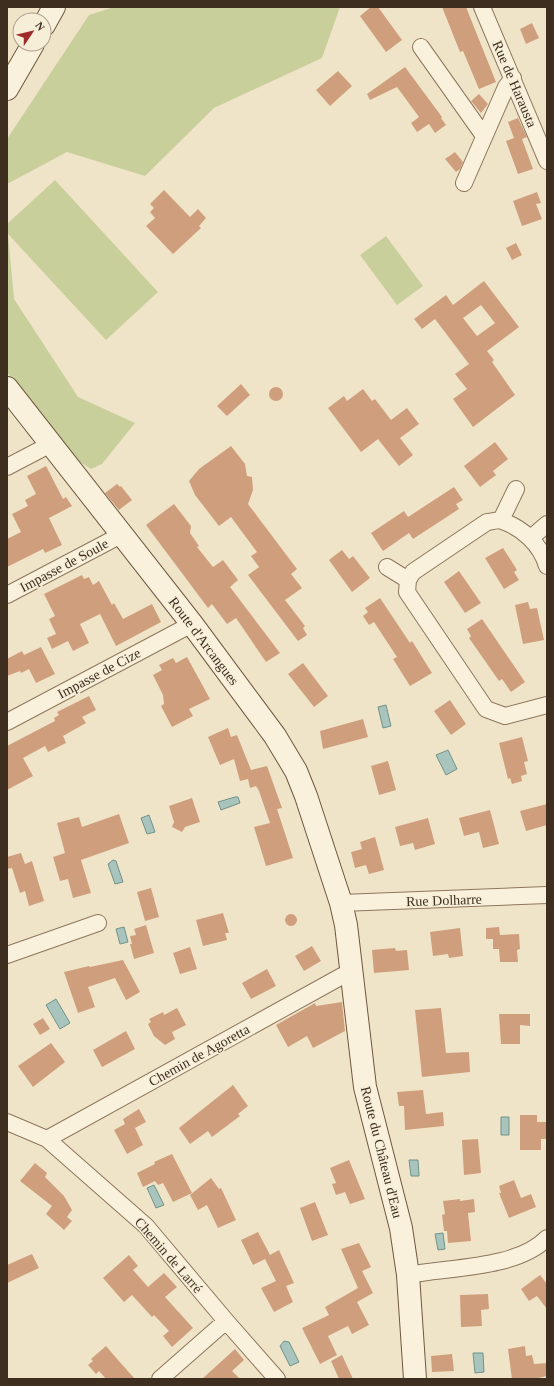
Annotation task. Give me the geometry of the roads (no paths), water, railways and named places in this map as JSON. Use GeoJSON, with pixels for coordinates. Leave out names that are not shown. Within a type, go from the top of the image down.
{"type":"FeatureCollection","features":[{"type":"Feature","properties":{"kind":"street","name":"Rue de Harausta"},"geometry":{"type":"LineString","coordinates":[[482,7],[547,161]]}},
{"type":"Feature","properties":{"kind":"street"},"geometry":{"type":"LineString","coordinates":[[421,47],[484,136]]}},
{"type":"Feature","properties":{"kind":"street"},"geometry":{"type":"LineString","coordinates":[[7,88],[28,52]]}},
{"type":"Feature","properties":{"kind":"street"},"geometry":{"type":"LineString","coordinates":[[464,183],[506,87],[513,78]]}},
{"type":"Feature","properties":{"kind":"street","name":"Route d'Arcangues"},"geometry":{"type":"LineString","coordinates":[[7,388],[192,624],[275,736],[296,771],[306,796],[341,903],[346,925]]}},
{"type":"Feature","properties":{"kind":"street"},"geometry":{"type":"LineString","coordinates":[[7,467],[51,444]]}},
{"type":"Feature","properties":{"kind":"street"},"geometry":{"type":"LineString","coordinates":[[501,520],[516,489]]}},
{"type":"Feature","properties":{"kind":"street"},"geometry":{"type":"LineString","coordinates":[[547,566],[531,538],[501,520],[487,522],[413,572],[408,580],[407,592],[486,709],[505,716],[547,705]]}},
{"type":"Feature","properties":{"kind":"street"},"geometry":{"type":"LineString","coordinates":[[531,538],[547,524]]}},
{"type":"Feature","properties":{"kind":"street","name":"Impasse de Soule"},"geometry":{"type":"LineString","coordinates":[[7,595],[121,534]]}},
{"type":"Feature","properties":{"kind":"street"},"geometry":{"type":"LineString","coordinates":[[388,567],[408,580]]}},
{"type":"Feature","properties":{"kind":"street","name":"Impasse de Cize"},"geometry":{"type":"LineString","coordinates":[[7,722],[192,624]]}},
{"type":"Feature","properties":{"kind":"street","name":"Rue Dolharre"},"geometry":{"type":"LineString","coordinates":[[341,903],[547,895]]}},
{"type":"Feature","properties":{"kind":"street"},"geometry":{"type":"LineString","coordinates":[[7,956],[98,923]]}},
{"type":"Feature","properties":{"kind":"street","name":"Route du Château d'Eau"},"geometry":{"type":"LineString","coordinates":[[346,925],[365,1087],[401,1228],[408,1275],[415,1379]]}},
{"type":"Feature","properties":{"kind":"street","name":"Chemin de Agoretta"},"geometry":{"type":"LineString","coordinates":[[47,1139],[342,976],[352,975]]}},
{"type":"Feature","properties":{"kind":"street","name":"Chemin de Larré"},"geometry":{"type":"LineString","coordinates":[[7,1122],[47,1139],[146,1226],[277,1379]]}},
{"type":"Feature","properties":{"kind":"street"},"geometry":{"type":"LineString","coordinates":[[408,1275],[501,1262],[524,1254],[541,1244],[547,1238]]}},
{"type":"Feature","properties":{"kind":"street"},"geometry":{"type":"LineString","coordinates":[[160,1379],[226,1321]]}},
{"type":"Feature","properties":{"kind":"water"},"geometry":{"type":"Polygon","coordinates":[[[386,705],[391,726],[383,728],[378,707],[386,705]]]}},
{"type":"Feature","properties":{"kind":"water"},"geometry":{"type":"Polygon","coordinates":[[[448,750],[457,769],[446,775],[436,755],[448,750]]]}},
{"type":"Feature","properties":{"kind":"water"},"geometry":{"type":"Polygon","coordinates":[[[238,797],[240,803],[221,810],[218,802],[238,797]]]}},
{"type":"Feature","properties":{"kind":"water"},"geometry":{"type":"Polygon","coordinates":[[[149,815],[155,832],[147,834],[141,818],[149,815]]]}},
{"type":"Feature","properties":{"kind":"water"},"geometry":{"type":"Polygon","coordinates":[[[113,860],[116,861],[123,882],[115,884],[108,864],[113,860]]]}},
{"type":"Feature","properties":{"kind":"water"},"geometry":{"type":"Polygon","coordinates":[[[124,927],[128,942],[120,944],[116,929],[124,927]]]}},
{"type":"Feature","properties":{"kind":"water"},"geometry":{"type":"Polygon","coordinates":[[[56,999],[70,1023],[60,1029],[46,1005],[56,999]]]}},
{"type":"Feature","properties":{"kind":"water"},"geometry":{"type":"Polygon","coordinates":[[[501,1117],[509,1117],[509,1135],[501,1135],[501,1117]]]}},
{"type":"Feature","properties":{"kind":"water"},"geometry":{"type":"Polygon","coordinates":[[[409,1160],[418,1160],[419,1176],[411,1176],[409,1160]]]}},
{"type":"Feature","properties":{"kind":"water"},"geometry":{"type":"Polygon","coordinates":[[[154,1185],[164,1205],[156,1208],[147,1188],[154,1185]]]}},
{"type":"Feature","properties":{"kind":"water"},"geometry":{"type":"Polygon","coordinates":[[[443,1233],[445,1249],[438,1250],[435,1234],[443,1233]]]}},
{"type":"Feature","properties":{"kind":"water"},"geometry":{"type":"Polygon","coordinates":[[[284,1341],[289,1342],[299,1362],[290,1366],[280,1346],[284,1341]]]}},
{"type":"Feature","properties":{"kind":"water"},"geometry":{"type":"Polygon","coordinates":[[[473,1353],[483,1353],[484,1372],[475,1373],[473,1353]]]}}]}
